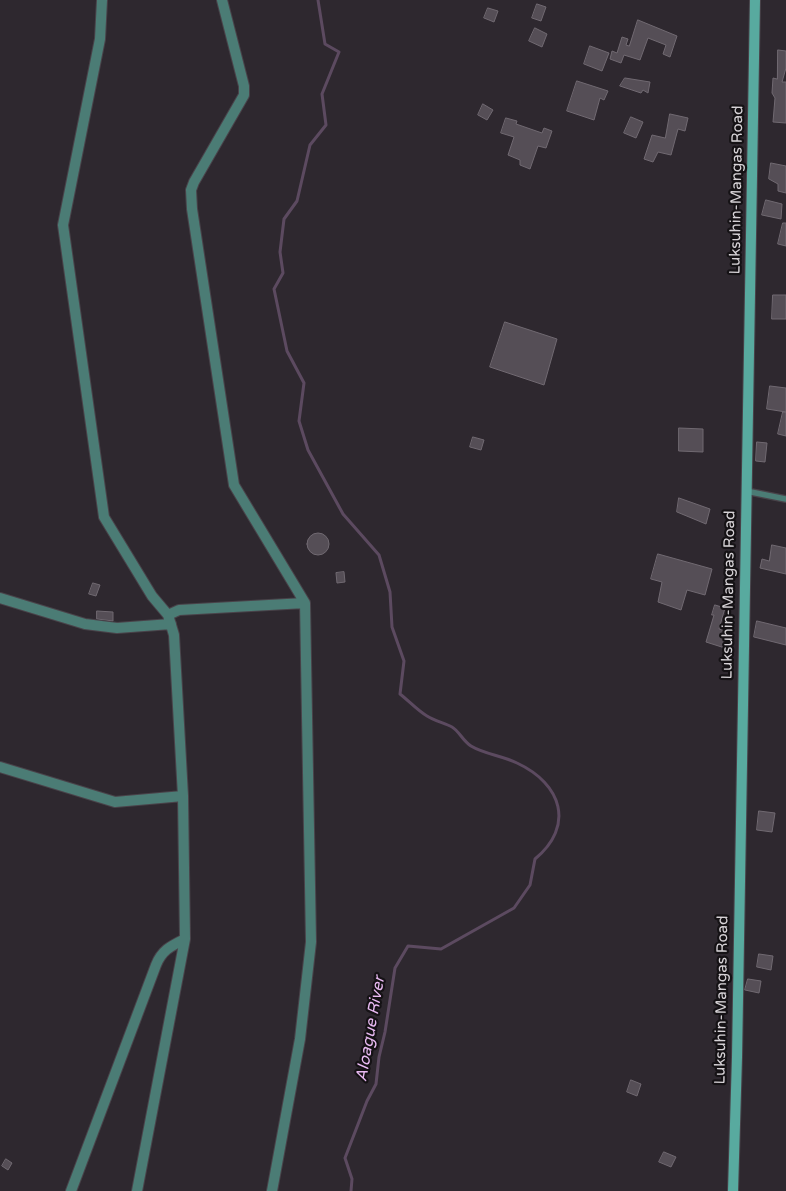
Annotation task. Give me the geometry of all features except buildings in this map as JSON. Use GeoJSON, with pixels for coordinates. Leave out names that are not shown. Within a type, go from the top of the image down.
{"type":"FeatureCollection","features":[{"type":"Feature","properties":{"kind":"main road","name":"Luksuhin-Mangas Road"},"geometry":{"type":"LineString","coordinates":[[733,1191],[737,1057],[755,0]]}},
{"type":"Feature","properties":{"kind":"street"},"geometry":{"type":"LineString","coordinates":[[102,0],[100,39],[63,225],[104,517],[152,596],[170,619],[176,650],[183,796],[185,939],[137,1191]]}},
{"type":"Feature","properties":{"kind":"street"},"geometry":{"type":"LineString","coordinates":[[222,0],[244,86],[244,95],[194,182],[191,190],[192,209],[234,485],[305,603],[311,942],[300,1039],[272,1191]]}},
{"type":"Feature","properties":{"kind":"street"},"geometry":{"type":"LineString","coordinates":[[0,598],[86,624],[117,628],[170,619],[179,610],[305,603]]}},
{"type":"Feature","properties":{"kind":"street"},"geometry":{"type":"LineString","coordinates":[[0,767],[115,802],[183,796]]}},
{"type":"Feature","properties":{"kind":"street"},"geometry":{"type":"LineString","coordinates":[[71,1191],[160,955],[168,947],[185,939]]}},
{"type":"Feature","properties":{"kind":"lane"},"geometry":{"type":"LineString","coordinates":[[746,491],[786,499]]}},
{"type":"Feature","properties":{"kind":"waterway","name":"Aloague River"},"geometry":{"type":"LineString","coordinates":[[318,0],[325,44],[339,52],[322,94],[326,125],[310,145],[297,201],[284,219],[280,252],[283,273],[274,289],[287,351],[304,383],[299,421],[308,450],[343,514],[379,555],[390,592],[392,627],[404,661],[400,694],[424,714],[454,729],[471,746],[517,763],[532,772],[544,782],[553,794],[558,806],[559,820],[548,846],[535,859],[530,885],[514,908],[441,949],[408,946],[395,968],[376,1084],[367,1101],[345,1158],[352,1179],[351,1191]]}}]}
